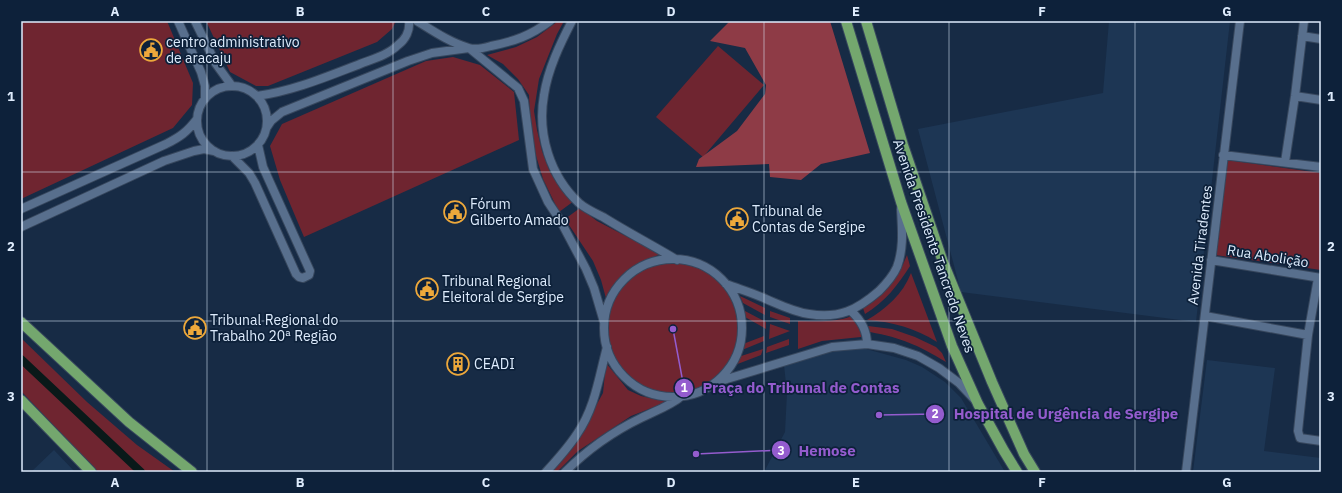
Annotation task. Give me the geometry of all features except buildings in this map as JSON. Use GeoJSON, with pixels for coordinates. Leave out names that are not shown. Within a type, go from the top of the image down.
{"type":"FeatureCollection","features":[{"type":"Feature","properties":{"kind":"main road","name":"Avenida Presidente Tancredo Neves"},"geometry":{"type":"LineString","coordinates":[[846,21],[901,202],[952,346],[978,404],[1017,472]]}},
{"type":"Feature","properties":{"kind":"main road","name":"Avenida Presidente Tancredo Neves"},"geometry":{"type":"LineString","coordinates":[[866,21],[902,145],[943,262],[992,382],[1024,454],[1034,472]]}},
{"type":"Feature","properties":{"kind":"main road"},"geometry":{"type":"LineString","coordinates":[[21,322],[129,422],[192,472]]}},
{"type":"Feature","properties":{"kind":"main road"},"geometry":{"type":"LineString","coordinates":[[21,400],[91,472]]}},
{"type":"Feature","properties":{"kind":"street"},"geometry":{"type":"LineString","coordinates":[[178,21],[201,72],[205,86],[205,98]]}},
{"type":"Feature","properties":{"kind":"street"},"geometry":{"type":"LineString","coordinates":[[195,21],[216,64],[232,86]]}},
{"type":"Feature","properties":{"kind":"street"},"geometry":{"type":"LineString","coordinates":[[257,96],[292,89],[386,53],[398,45],[405,37],[410,28],[408,21]]}},
{"type":"Feature","properties":{"kind":"street"},"geometry":{"type":"LineString","coordinates":[[417,21],[450,40],[474,49],[498,45],[524,37],[538,30],[550,21]]}},
{"type":"Feature","properties":{"kind":"street"},"geometry":{"type":"LineString","coordinates":[[572,21],[550,70],[544,94],[542,113],[543,134],[549,159],[560,180],[580,204],[629,234],[678,260]]}},
{"type":"Feature","properties":{"kind":"street","name":"Avenida Tiradentes"},"geometry":{"type":"LineString","coordinates":[[1186,472],[1240,21]]}},
{"type":"Feature","properties":{"kind":"street"},"geometry":{"type":"LineString","coordinates":[[1285,162],[1304,21]]}},
{"type":"Feature","properties":{"kind":"street"},"geometry":{"type":"LineString","coordinates":[[1302,36],[1321,39]]}},
{"type":"Feature","properties":{"kind":"street"},"geometry":{"type":"LineString","coordinates":[[267,127],[267,116],[263,105],[257,96],[241,87],[232,86],[213,92],[205,98],[199,108],[197,119],[198,132],[204,143],[222,155],[232,156],[246,153],[258,145],[271,121],[282,112],[408,61],[432,53],[469,48],[518,88],[524,101],[533,169],[548,202],[560,220],[586,269],[594,288],[604,322],[607,347],[614,363],[622,375],[632,383],[645,391],[658,395],[671,397],[682,396],[698,392],[715,383],[832,347],[867,344],[894,348],[918,356],[939,368],[959,383],[978,404]]}},
{"type":"Feature","properties":{"kind":"street"},"geometry":{"type":"LineString","coordinates":[[1295,96],[1321,100]]}},
{"type":"Feature","properties":{"kind":"street"},"geometry":{"type":"LineString","coordinates":[[21,209],[166,144],[188,131],[197,119]]}},
{"type":"Feature","properties":{"kind":"street"},"geometry":{"type":"LineString","coordinates":[[232,156],[249,173],[255,183],[296,274],[300,278],[306,278],[310,271],[264,167],[258,145]]}},
{"type":"Feature","properties":{"kind":"street"},"geometry":{"type":"LineString","coordinates":[[21,227],[164,162],[194,151],[204,149],[214,151]]}},
{"type":"Feature","properties":{"kind":"street"},"geometry":{"type":"LineString","coordinates":[[1223,155],[1321,167]]}},
{"type":"Feature","properties":{"kind":"street"},"geometry":{"type":"LineString","coordinates":[[725,283],[793,311],[810,314],[841,314],[860,306],[882,288],[897,267],[903,235],[901,202]]}},
{"type":"Feature","properties":{"kind":"street"},"geometry":{"type":"LineString","coordinates":[[604,322],[608,306],[619,286],[634,272],[653,263],[665,260],[691,262],[714,273],[725,283],[736,301],[742,323],[741,340],[737,355],[727,371],[715,383]]}},
{"type":"Feature","properties":{"kind":"street","name":"Rua Abolição"},"geometry":{"type":"LineString","coordinates":[[1211,260],[1320,278]]}},
{"type":"Feature","properties":{"kind":"street"},"geometry":{"type":"LineString","coordinates":[[1320,278],[1308,335],[1298,433],[1300,438],[1321,441]]}},
{"type":"Feature","properties":{"kind":"street"},"geometry":{"type":"LineString","coordinates":[[851,310],[861,321],[867,336],[867,344]]}},
{"type":"Feature","properties":{"kind":"street"},"geometry":{"type":"LineString","coordinates":[[1204,316],[1308,335]]}},
{"type":"Feature","properties":{"kind":"street"},"geometry":{"type":"LineString","coordinates":[[546,472],[578,434],[590,410],[607,347]]}},
{"type":"Feature","properties":{"kind":"street"},"geometry":{"type":"LineString","coordinates":[[565,472],[590,448],[641,418],[665,408],[682,396]]}},
{"type":"Feature","properties":{"kind":"shaded area"},"geometry":{"type":"Polygon","coordinates":[[[21,21],[167,21],[193,83],[192,105],[173,128],[21,199],[21,21]]]}},
{"type":"Feature","properties":{"kind":"shaded area"},"geometry":{"type":"Polygon","coordinates":[[[206,21],[396,21],[392,29],[377,42],[268,86],[256,86],[230,72],[206,21]]]}},
{"type":"Feature","properties":{"kind":"shaded area"},"geometry":{"type":"Polygon","coordinates":[[[558,21],[564,21],[557,34],[539,79],[534,111],[542,151],[550,172],[559,186],[574,201],[559,212],[543,179],[534,149],[529,95],[518,79],[503,64],[487,55],[516,47],[537,37],[558,21]]]}},
{"type":"Feature","properties":{"kind":"shaded area"},"geometry":{"type":"Polygon","coordinates":[[[730,21],[830,21],[870,153],[821,164],[801,180],[770,177],[769,164],[696,167],[699,159],[737,131],[765,94],[766,85],[745,48],[710,41],[730,21]]]}},
{"type":"Feature","properties":{"kind":"shaded area"},"geometry":{"type":"Polygon","coordinates":[[[1109,21],[1230,21],[1196,322],[961,292],[918,129],[1103,93],[1109,21]]]}},
{"type":"Feature","properties":{"kind":"shaded area"},"geometry":{"type":"Polygon","coordinates":[[[718,46],[764,85],[703,157],[656,117],[718,46]]]}},
{"type":"Feature","properties":{"kind":"shaded area"},"geometry":{"type":"Polygon","coordinates":[[[453,57],[480,65],[514,92],[519,140],[304,237],[280,180],[270,146],[282,124],[426,61],[453,57]]]}},
{"type":"Feature","properties":{"kind":"shaded area"},"geometry":{"type":"Polygon","coordinates":[[[1227,160],[1321,173],[1321,270],[1215,255],[1227,160]]]}},
{"type":"Feature","properties":{"kind":"shaded area"},"geometry":{"type":"Polygon","coordinates":[[[580,208],[597,221],[660,254],[640,264],[621,277],[607,302],[601,280],[593,261],[565,219],[580,208]]]}},
{"type":"Feature","properties":{"kind":"shaded area"},"geometry":{"type":"Polygon","coordinates":[[[907,255],[910,266],[901,280],[885,299],[865,314],[863,308],[871,304],[890,286],[907,255]]]}},
{"type":"Feature","properties":{"kind":"shaded area"},"geometry":{"type":"Polygon","coordinates":[[[666,261],[680,261],[699,266],[711,272],[726,286],[736,303],[740,316],[740,342],[736,355],[730,367],[716,382],[711,386],[693,394],[680,397],[666,397],[647,392],[635,386],[620,372],[616,367],[608,349],[605,336],[605,322],[610,303],[616,291],[630,276],[635,272],[653,264],[666,261]]]}},
{"type":"Feature","properties":{"kind":"shaded area"},"geometry":{"type":"Polygon","coordinates":[[[911,273],[937,342],[904,326],[867,320],[881,311],[899,294],[908,281],[911,273]]]}},
{"type":"Feature","properties":{"kind":"shaded area"},"geometry":{"type":"Polygon","coordinates":[[[740,296],[765,308],[765,315],[743,303],[740,296]]]}},
{"type":"Feature","properties":{"kind":"shaded area"},"geometry":{"type":"Polygon","coordinates":[[[745,311],[766,322],[766,329],[745,317],[745,311]]]}},
{"type":"Feature","properties":{"kind":"shaded area"},"geometry":{"type":"Polygon","coordinates":[[[770,311],[790,318],[790,324],[770,317],[770,311]]]}},
{"type":"Feature","properties":{"kind":"shaded area"},"geometry":{"type":"Polygon","coordinates":[[[852,316],[857,320],[863,334],[861,337],[822,341],[798,349],[798,321],[832,321],[852,316]]]}},
{"type":"Feature","properties":{"kind":"shaded area"},"geometry":{"type":"Polygon","coordinates":[[[770,324],[790,331],[769,339],[770,324]]]}},
{"type":"Feature","properties":{"kind":"shaded area"},"geometry":{"type":"Polygon","coordinates":[[[868,326],[892,329],[915,337],[936,347],[942,353],[946,362],[910,343],[870,332],[868,326]]]}},
{"type":"Feature","properties":{"kind":"shaded area"},"geometry":{"type":"Polygon","coordinates":[[[764,336],[764,341],[742,350],[743,344],[764,336]]]}},
{"type":"Feature","properties":{"kind":"shaded area"},"geometry":{"type":"Polygon","coordinates":[[[21,338],[87,402],[137,445],[175,472],[98,472],[21,391],[21,338]]]}},
{"type":"Feature","properties":{"kind":"shaded area"},"geometry":{"type":"Polygon","coordinates":[[[789,339],[789,345],[766,353],[767,347],[789,339]]]}},
{"type":"Feature","properties":{"kind":"shaded area"},"geometry":{"type":"Polygon","coordinates":[[[763,349],[761,355],[735,365],[738,357],[763,349]]]}},
{"type":"Feature","properties":{"kind":"shaded area"},"geometry":{"type":"Polygon","coordinates":[[[866,349],[906,360],[922,367],[945,382],[961,398],[1005,472],[764,472],[785,432],[787,393],[784,365],[832,350],[866,349]]]}},
{"type":"Feature","properties":{"kind":"shaded area"},"geometry":{"type":"Polygon","coordinates":[[[1207,360],[1275,368],[1264,451],[1321,458],[1321,472],[1193,472],[1207,360]]]}},
{"type":"Feature","properties":{"kind":"shaded area"},"geometry":{"type":"Polygon","coordinates":[[[606,363],[628,390],[641,396],[667,402],[631,416],[578,451],[557,472],[551,472],[581,433],[603,393],[606,363]]]}},
{"type":"Feature","properties":{"kind":"shaded area"},"geometry":{"type":"Polygon","coordinates":[[[54,450],[75,472],[31,472],[54,450]]]}},
{"type":"Feature","properties":{"kind":"waterway"},"geometry":{"type":"LineString","coordinates":[[21,359],[141,472]]}},
{"type":"Feature","properties":{"kind":"place","name":"centro administrativo de aracaju"},"geometry":{"type":"Point","coordinates":[151,50]}},
{"type":"Feature","properties":{"kind":"place","name":"Fórum Gilberto Amado"},"geometry":{"type":"Point","coordinates":[455,212]}},
{"type":"Feature","properties":{"kind":"place","name":"Tribunal de Contas de Sergipe"},"geometry":{"type":"Point","coordinates":[737,219]}},
{"type":"Feature","properties":{"kind":"place","name":"Tribunal Regional Eleitoral de Sergipe"},"geometry":{"type":"Point","coordinates":[427,289]}},
{"type":"Feature","properties":{"kind":"place","name":"Tribunal Regional do Trabalho 20ª Região"},"geometry":{"type":"Point","coordinates":[195,328]}},
{"type":"Feature","properties":{"kind":"place","name":"Praça do Tribunal de Contas"},"geometry":{"type":"Point","coordinates":[673,329]}},
{"type":"Feature","properties":{"kind":"place","name":"CEADI"},"geometry":{"type":"Point","coordinates":[458,364]}},
{"type":"Feature","properties":{"kind":"place","name":"Hospital de Urgência de Sergipe"},"geometry":{"type":"Point","coordinates":[879,415]}},
{"type":"Feature","properties":{"kind":"place","name":"Hemose"},"geometry":{"type":"Point","coordinates":[696,454]}}]}
